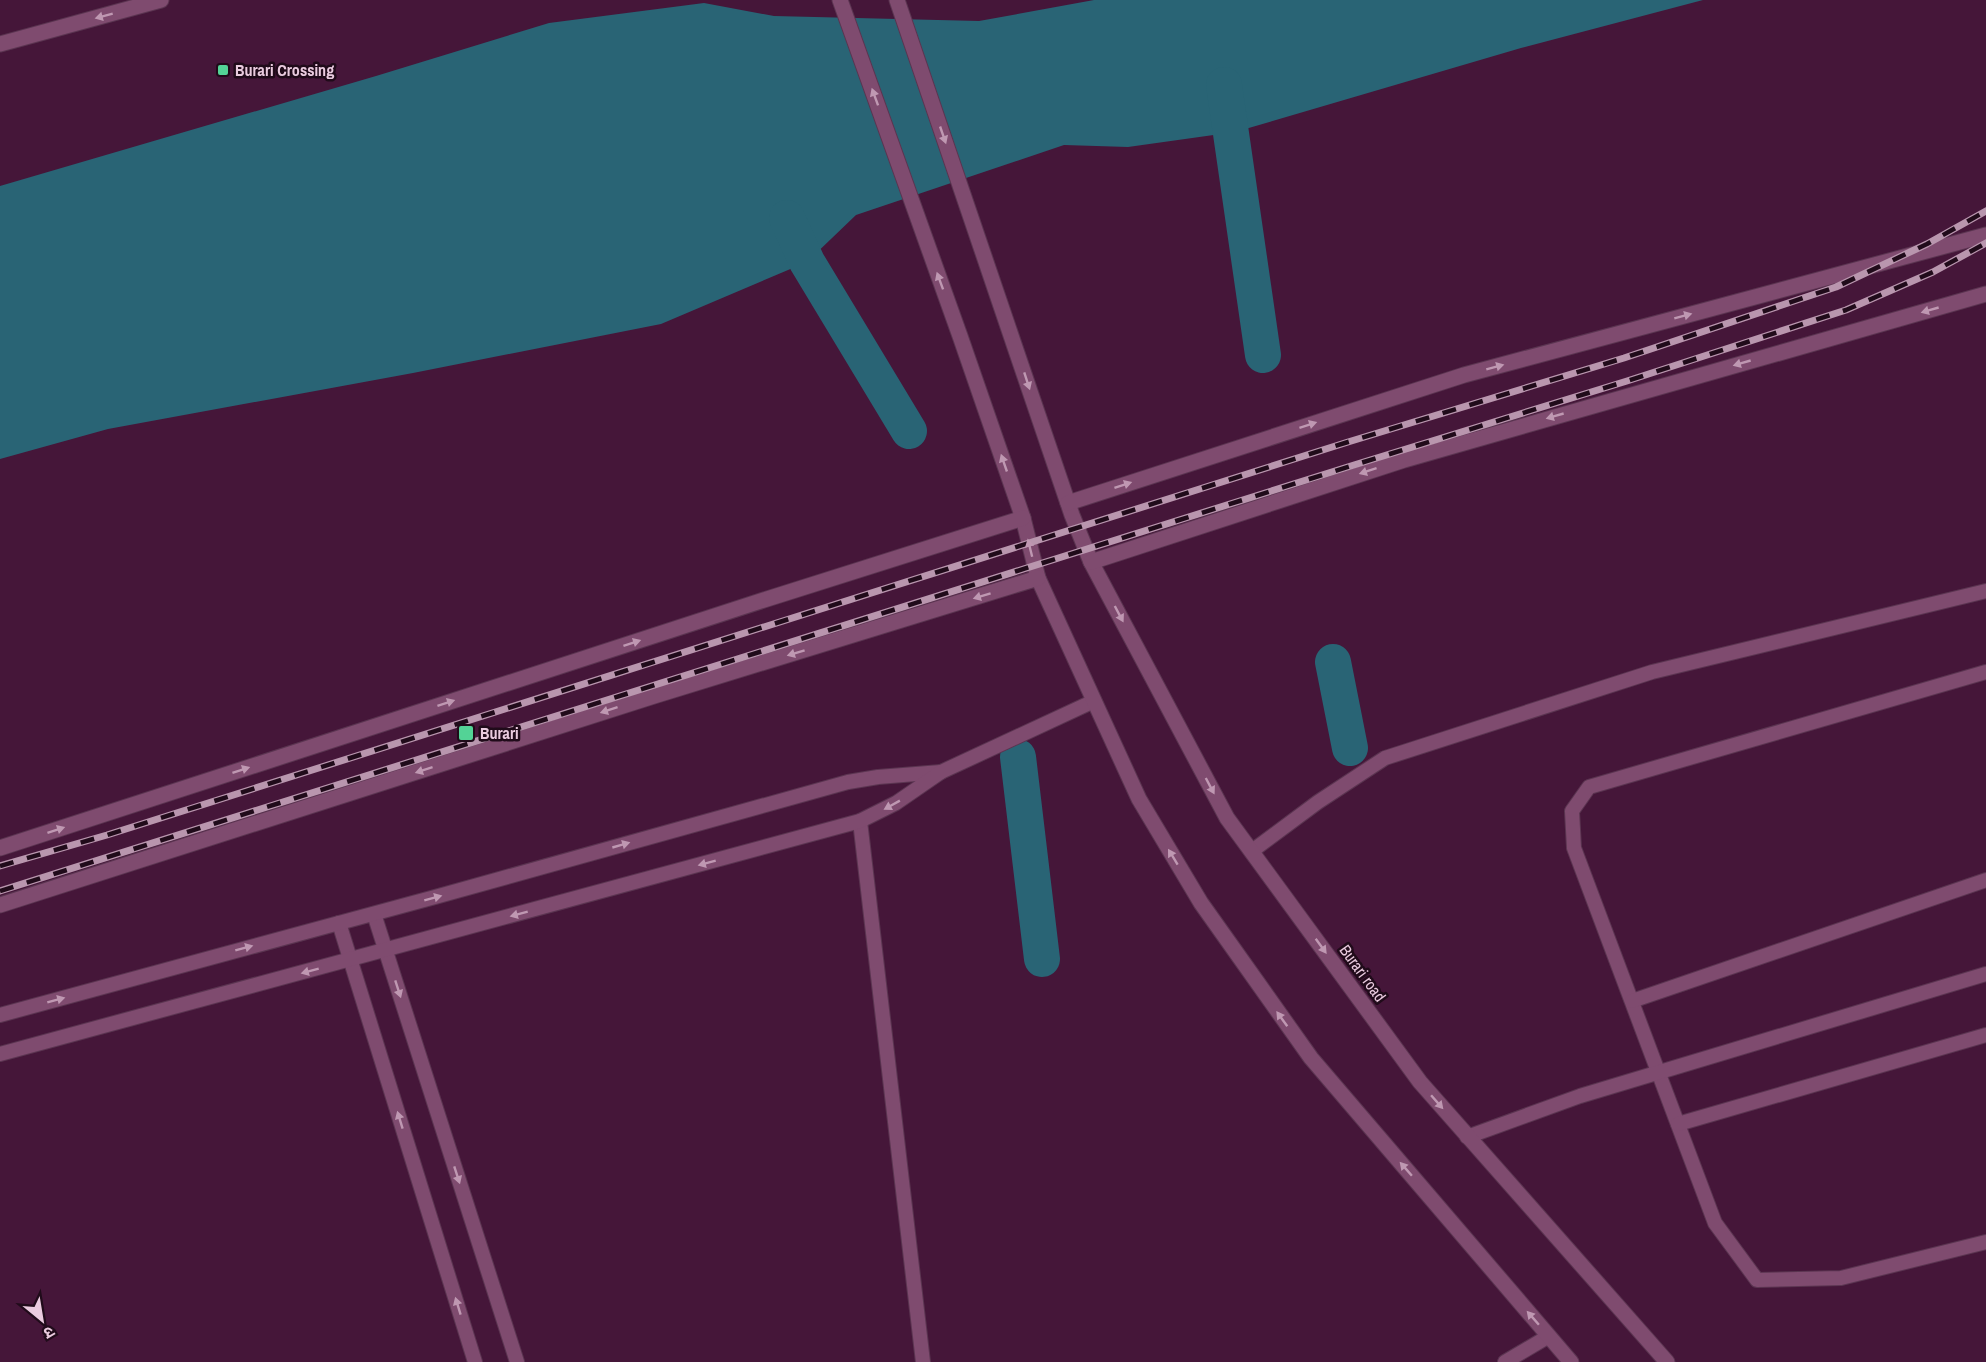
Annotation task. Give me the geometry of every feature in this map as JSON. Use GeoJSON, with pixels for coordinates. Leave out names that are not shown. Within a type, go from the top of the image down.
{"type":"FeatureCollection","features":[{"type":"Feature","properties":{"kind":"main road"},"geometry":{"type":"LineString","coordinates":[[0,44],[160,0]]}},
{"type":"Feature","properties":{"kind":"main road"},"geometry":{"type":"LineString","coordinates":[[840,0],[1023,518],[1038,578],[1138,799],[1201,903],[1311,1058],[1571,1362]]}},
{"type":"Feature","properties":{"kind":"main road","name":"Burari road"},"geometry":{"type":"LineString","coordinates":[[897,0],[1068,503],[1091,562],[1227,818],[1420,1082],[1667,1362]]}},
{"type":"Feature","properties":{"kind":"main road"},"geometry":{"type":"LineString","coordinates":[[1068,503],[1464,375],[1986,235]]}},
{"type":"Feature","properties":{"kind":"main road"},"geometry":{"type":"LineString","coordinates":[[1091,562],[1404,459],[1986,294]]}},
{"type":"Feature","properties":{"kind":"main road"},"geometry":{"type":"LineString","coordinates":[[0,849],[756,602],[1023,518]]}},
{"type":"Feature","properties":{"kind":"main road"},"geometry":{"type":"LineString","coordinates":[[0,905],[654,696],[1038,578]]}},
{"type":"Feature","properties":{"kind":"lane"},"geometry":{"type":"LineString","coordinates":[[1252,852],[1318,802],[1385,758],[1652,672],[1986,591]]}},
{"type":"Feature","properties":{"kind":"lane"},"geometry":{"type":"LineString","coordinates":[[1986,672],[1589,787],[1572,811],[1574,848],[1715,1223],[1757,1280],[1841,1278],[1986,1242]]}},
{"type":"Feature","properties":{"kind":"lane"},"geometry":{"type":"LineString","coordinates":[[0,1054],[860,821],[896,803],[941,772],[1094,701]]}},
{"type":"Feature","properties":{"kind":"lane"},"geometry":{"type":"LineString","coordinates":[[0,1015],[848,782],[941,772]]}},
{"type":"Feature","properties":{"kind":"lane"},"geometry":{"type":"LineString","coordinates":[[860,821],[923,1362]]}},
{"type":"Feature","properties":{"kind":"lane"},"geometry":{"type":"LineString","coordinates":[[1632,1001],[1986,880]]}},
{"type":"Feature","properties":{"kind":"lane"},"geometry":{"type":"LineString","coordinates":[[374,914],[517,1362]]}},
{"type":"Feature","properties":{"kind":"lane"},"geometry":{"type":"LineString","coordinates":[[339,923],[475,1362]]}},
{"type":"Feature","properties":{"kind":"lane"},"geometry":{"type":"LineString","coordinates":[[1467,1137],[1580,1096],[1986,974]]}},
{"type":"Feature","properties":{"kind":"lane"},"geometry":{"type":"LineString","coordinates":[[1678,1124],[1986,1035]]}},
{"type":"Feature","properties":{"kind":"lane"},"geometry":{"type":"LineString","coordinates":[[1505,1362],[1549,1336]]}},
{"type":"Feature","properties":{"kind":"water"},"geometry":{"type":"Polygon","coordinates":[[[1094,0],[1703,0],[1521,48],[1235,132],[1128,147],[1064,145],[856,215],[807,262],[661,324],[413,373],[108,429],[0,459],[0,186],[549,23],[704,3],[774,16],[979,21],[1094,0]]]}},
{"type":"Feature","properties":{"kind":"waterway"},"geometry":{"type":"LineString","coordinates":[[1224,85],[1263,355]]}},
{"type":"Feature","properties":{"kind":"waterway"},"geometry":{"type":"LineString","coordinates":[[787,218],[807,262],[909,431]]}},
{"type":"Feature","properties":{"kind":"waterway"},"geometry":{"type":"LineString","coordinates":[[1333,662],[1350,748]]}},
{"type":"Feature","properties":{"kind":"waterway"},"geometry":{"type":"LineString","coordinates":[[1018,757],[1042,959]]}},
{"type":"Feature","properties":{"kind":"railway"},"geometry":{"type":"LineString","coordinates":[[0,866],[107,835],[1348,442],[1624,358],[1836,287],[1927,244],[1986,211]]}},
{"type":"Feature","properties":{"kind":"railway"},"geometry":{"type":"LineString","coordinates":[[0,891],[1627,381],[1846,310],[1933,272],[1986,243]]}},
{"type":"Feature","properties":{"kind":"place","name":"Burari Crossing"},"geometry":{"type":"Point","coordinates":[223,70]}},
{"type":"Feature","properties":{"kind":"place","name":"Burari"},"geometry":{"type":"Point","coordinates":[466,733]}}]}
